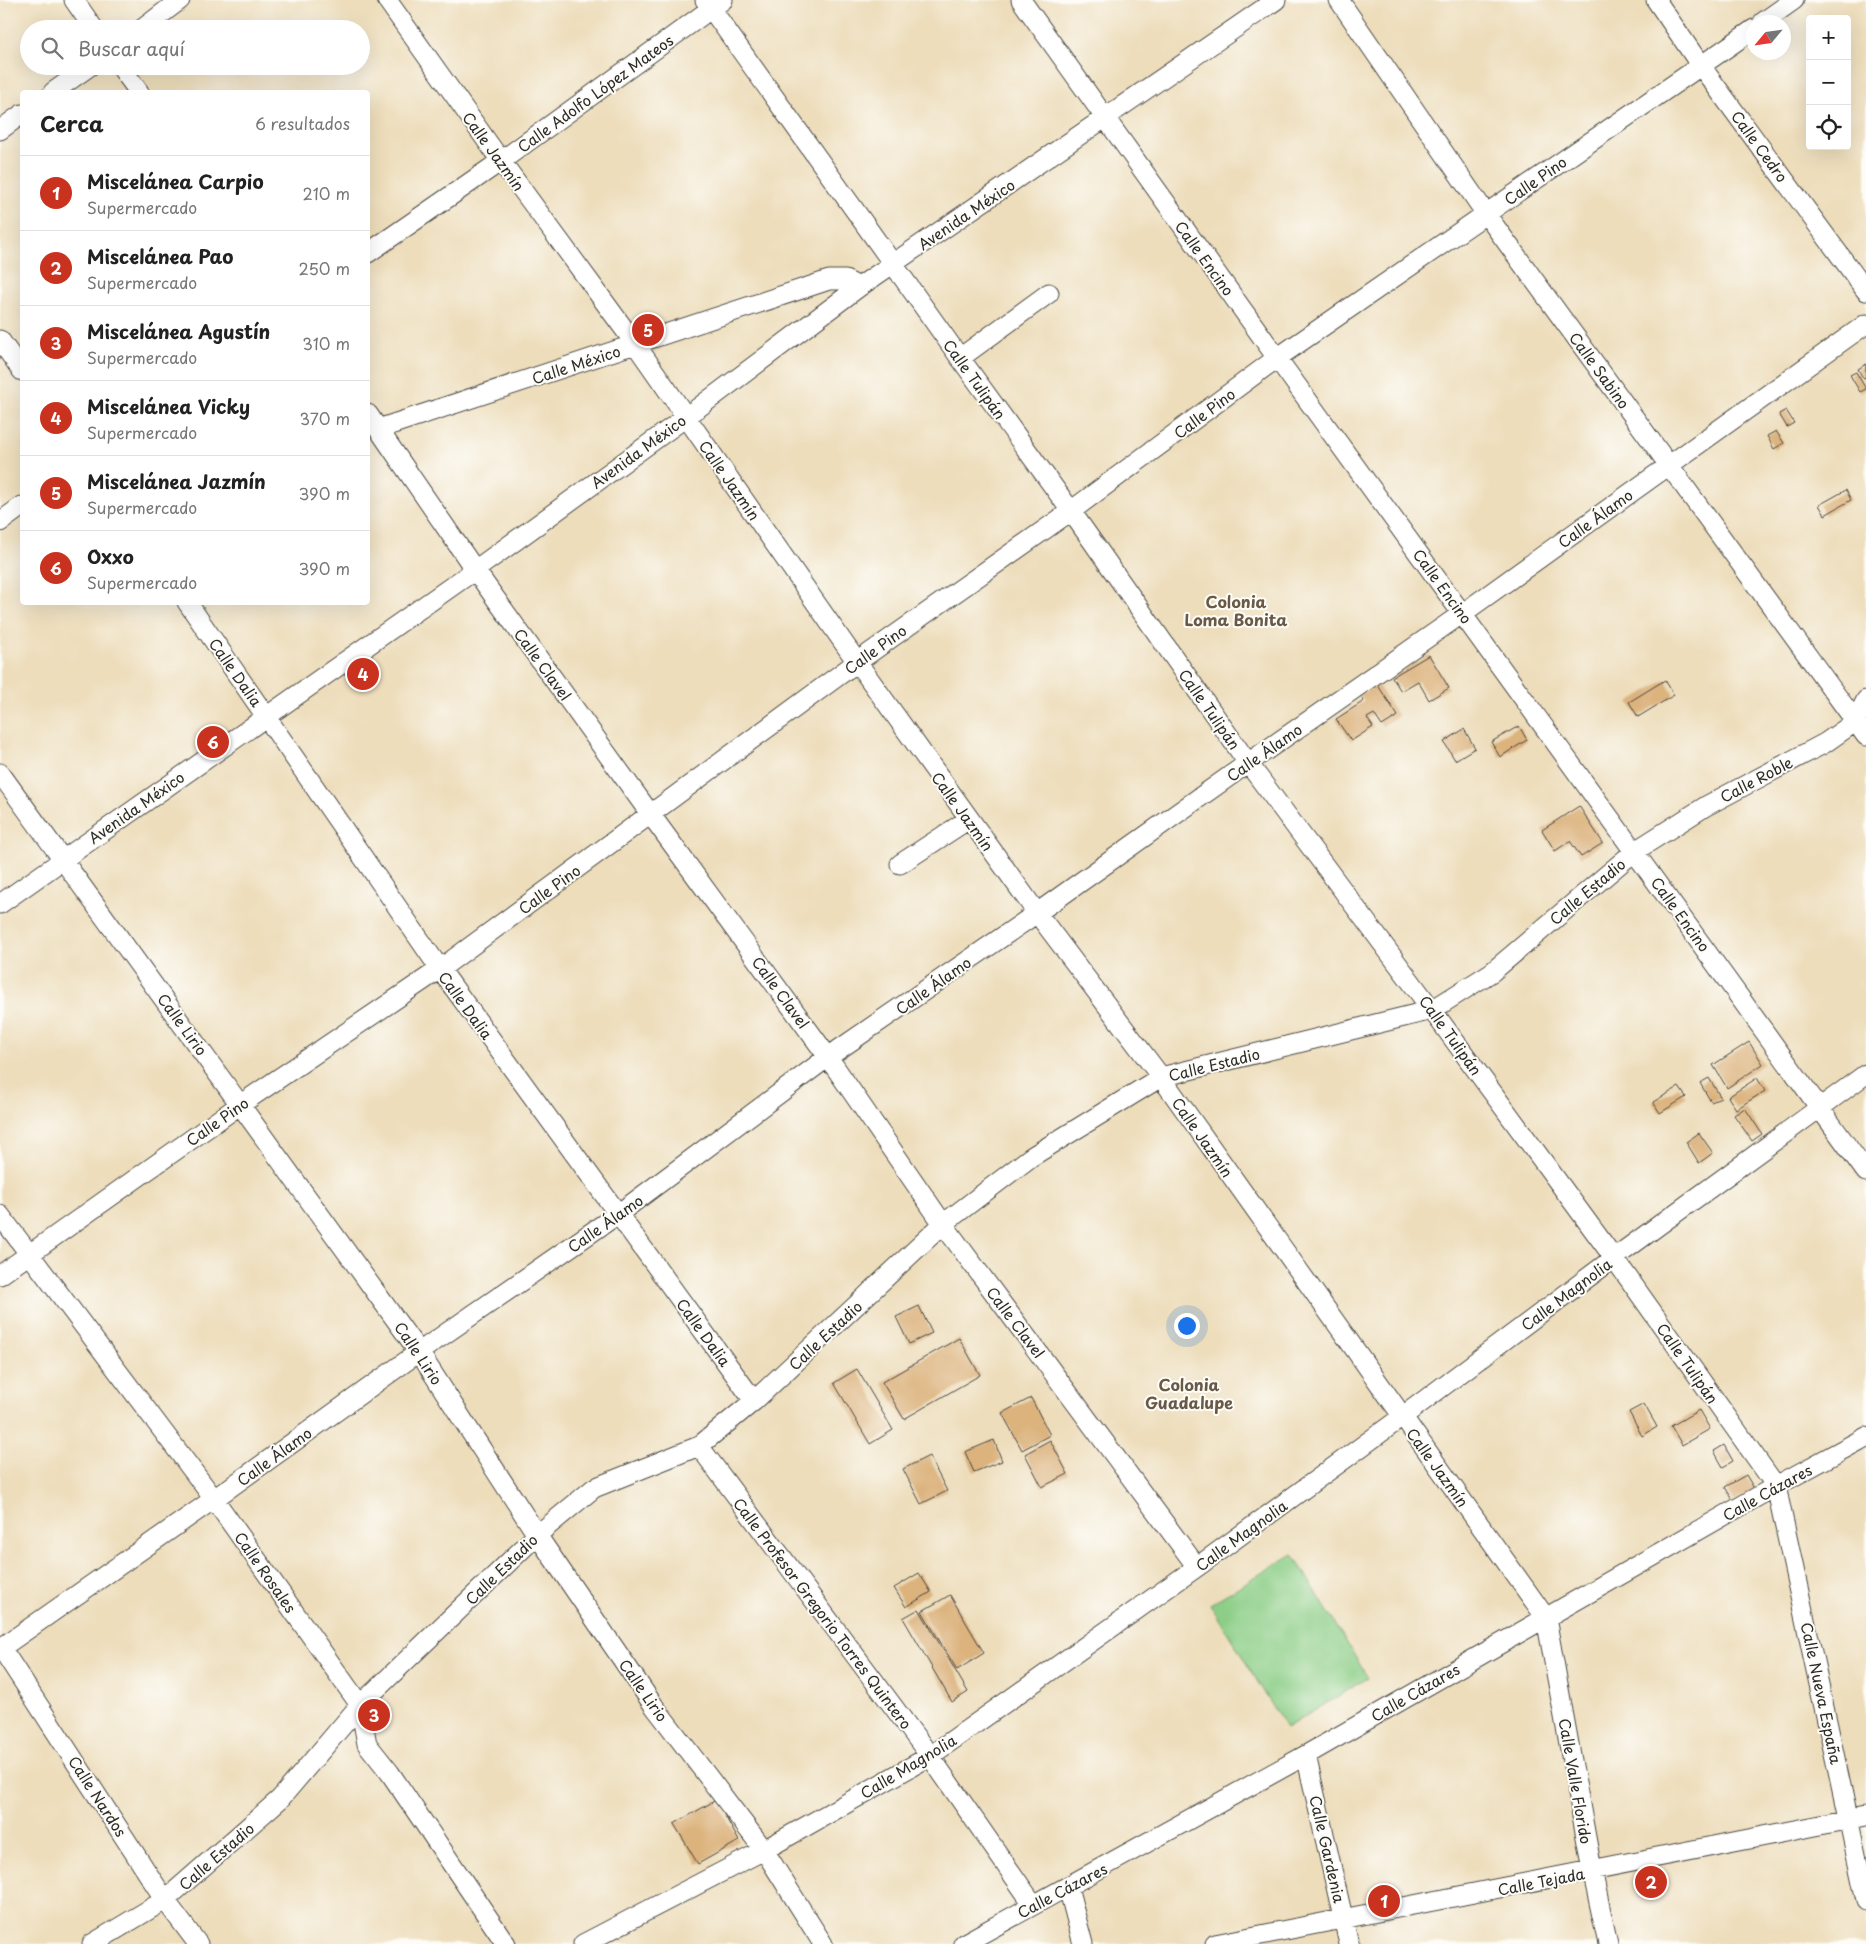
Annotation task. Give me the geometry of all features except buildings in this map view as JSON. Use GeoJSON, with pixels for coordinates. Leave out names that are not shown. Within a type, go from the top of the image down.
{"type":"FeatureCollection","features":[{"type":"Feature","properties":{"kind":"street"},"geometry":{"type":"LineString","coordinates":[[74,0],[88,20]]}},
{"type":"Feature","properties":{"kind":"street"},"geometry":{"type":"LineString","coordinates":[[154,20],[180,0]]}},
{"type":"Feature","properties":{"kind":"street","name":"Calle Jazmín"},"geometry":{"type":"LineString","coordinates":[[387,0],[501,161],[636,345],[969,819],[1037,913],[1161,1077],[1546,1618]]}},
{"type":"Feature","properties":{"kind":"street","name":"Calle Encino"},"geometry":{"type":"LineString","coordinates":[[1021,0],[1277,358],[1866,1172]]}},
{"type":"Feature","properties":{"kind":"street","name":"Avenida México"},"geometry":{"type":"LineString","coordinates":[[0,904],[475,570],[686,417],[859,287],[1276,0]]}},
{"type":"Feature","properties":{"kind":"street","name":"Calle Sabino"},"geometry":{"type":"LineString","coordinates":[[1339,0],[1486,214],[1862,726]]}},
{"type":"Feature","properties":{"kind":"street","name":"Calle Cedro"},"geometry":{"type":"LineString","coordinates":[[1656,0],[1701,66],[1866,291]]}},
{"type":"Feature","properties":{"kind":"street"},"geometry":{"type":"LineString","coordinates":[[1772,15],[1794,0]]}},
{"type":"Feature","properties":{"kind":"street","name":"Calle Adolfo López Mateos"},"geometry":{"type":"LineString","coordinates":[[370,252],[501,161],[713,3]]}},
{"type":"Feature","properties":{"kind":"street","name":"Calle Tulipán"},"geometry":{"type":"LineString","coordinates":[[713,3],[960,358],[1071,511],[1248,763],[1614,1258],[1776,1486]]}},
{"type":"Feature","properties":{"kind":"street","name":"Calle Pino"},"geometry":{"type":"LineString","coordinates":[[0,1275],[241,1104],[440,968],[857,662],[1071,511],[1277,358],[1746,35]]}},
{"type":"Feature","properties":{"kind":"street"},"geometry":{"type":"LineString","coordinates":[[56,90],[77,75]]}},
{"type":"Feature","properties":{"kind":"street"},"geometry":{"type":"LineString","coordinates":[[127,75],[138,90]]}},
{"type":"Feature","properties":{"kind":"street"},"geometry":{"type":"LineString","coordinates":[[0,130],[20,115]]}},
{"type":"Feature","properties":{"kind":"street","name":"Calle México"},"geometry":{"type":"LineString","coordinates":[[373,422],[636,345],[829,280],[845,280],[859,287]]}},
{"type":"Feature","properties":{"kind":"street"},"geometry":{"type":"LineString","coordinates":[[960,358],[1049,293]]}},
{"type":"Feature","properties":{"kind":"street","name":"Calle Álamo"},"geometry":{"type":"LineString","coordinates":[[1,1647],[618,1214],[828,1057],[1037,913],[1463,613],[1668,464],[1866,324]]}},
{"type":"Feature","properties":{"kind":"street"},"geometry":{"type":"LineString","coordinates":[[0,340],[20,368]]}},
{"type":"Feature","properties":{"kind":"street","name":"Calle Clavel"},"geometry":{"type":"LineString","coordinates":[[373,422],[475,570],[828,1057],[944,1224],[1197,1567]]}},
{"type":"Feature","properties":{"kind":"street"},"geometry":{"type":"LineString","coordinates":[[0,522],[20,507]]}},
{"type":"Feature","properties":{"kind":"street","name":"Calle Dalia"},"geometry":{"type":"LineString","coordinates":[[189,605],[440,968],[754,1401]]}},
{"type":"Feature","properties":{"kind":"street","name":"Calle Roble"},"geometry":{"type":"LineString","coordinates":[[1635,851],[1706,806],[1825,743],[1862,726],[1866,700]]}},
{"type":"Feature","properties":{"kind":"street","name":"Calle Lirio"},"geometry":{"type":"LineString","coordinates":[[0,773],[419,1352],[536,1535],[654,1706],[764,1850],[823,1944]]}},
{"type":"Feature","properties":{"kind":"street"},"geometry":{"type":"LineString","coordinates":[[900,864],[969,819]]}},
{"type":"Feature","properties":{"kind":"street","name":"Calle Estadio"},"geometry":{"type":"LineString","coordinates":[[92,1944],[165,1900],[280,1799],[360,1705],[536,1535],[594,1488],[699,1446],[754,1401],[944,1224],[1031,1156],[1161,1077],[1432,1010],[1492,972],[1635,851]]}},
{"type":"Feature","properties":{"kind":"street","name":"Calle Magnolia"},"geometry":{"type":"LineString","coordinates":[[583,1944],[764,1850],[930,1756],[1197,1567],[1866,1074]]}},
{"type":"Feature","properties":{"kind":"street","name":"Calle Rosales"},"geometry":{"type":"LineString","coordinates":[[0,1215],[214,1499],[360,1705],[368,1744],[390,1773],[506,1944]]}},
{"type":"Feature","properties":{"kind":"street","name":"Calle Cázares"},"geometry":{"type":"LineString","coordinates":[[963,1944],[1306,1755],[1776,1486],[1866,1437]]}},
{"type":"Feature","properties":{"kind":"street","name":"Calle Profesor Gregorio Torres Quintero"},"geometry":{"type":"LineString","coordinates":[[699,1446],[930,1756],[1033,1904]]}},
{"type":"Feature","properties":{"kind":"street","name":"Calle Nueva España"},"geometry":{"type":"LineString","coordinates":[[1776,1486],[1858,1818],[1866,1901]]}},
{"type":"Feature","properties":{"kind":"street","name":"Calle Valle Florido"},"geometry":{"type":"LineString","coordinates":[[1546,1618],[1592,1870],[1608,1944]]}},
{"type":"Feature","properties":{"kind":"street","name":"Calle Nardos"},"geometry":{"type":"LineString","coordinates":[[1,1647],[165,1900],[198,1944]]}},
{"type":"Feature","properties":{"kind":"street","name":"Calle Gardenia"},"geometry":{"type":"LineString","coordinates":[[1306,1755],[1349,1944]]}},
{"type":"Feature","properties":{"kind":"street","name":"Calle Tejada"},"geometry":{"type":"LineString","coordinates":[[1215,1944],[1858,1818]]}},
{"type":"Feature","properties":{"kind":"street"},"geometry":{"type":"LineString","coordinates":[[1068,1887],[1083,1944]]}},
{"type":"Feature","properties":{"kind":"green space"},"geometry":{"type":"Polygon","coordinates":[[[1293,1554],[1368,1678],[1286,1728],[1210,1604],[1293,1554]]]}},
{"type":"Feature","properties":{"kind":"place","name":"Miscelánea Jazmín"},"geometry":{"type":"Point","coordinates":[648,330]}},
{"type":"Feature","properties":{"kind":"place","name":"Miscelánea Vicky"},"geometry":{"type":"Point","coordinates":[363,674]}},
{"type":"Feature","properties":{"kind":"place","name":"Oxxo"},"geometry":{"type":"Point","coordinates":[213,742]}},
{"type":"Feature","properties":{"kind":"place","name":"Miscelánea Agustín"},"geometry":{"type":"Point","coordinates":[374,1715]}},
{"type":"Feature","properties":{"kind":"place","name":"Miscelánea Pao"},"geometry":{"type":"Point","coordinates":[1651,1882]}},
{"type":"Feature","properties":{"kind":"place","name":"Miscelánea Carpio"},"geometry":{"type":"Point","coordinates":[1384,1901]}},
{"type":"Feature","properties":{"kind":"district","name":"Colonia Loma Bonita"},"geometry":{"type":"Point","coordinates":[1236,610]}},
{"type":"Feature","properties":{"kind":"district","name":"Colonia Guadalupe"},"geometry":{"type":"Point","coordinates":[1189,1393]}}]}
